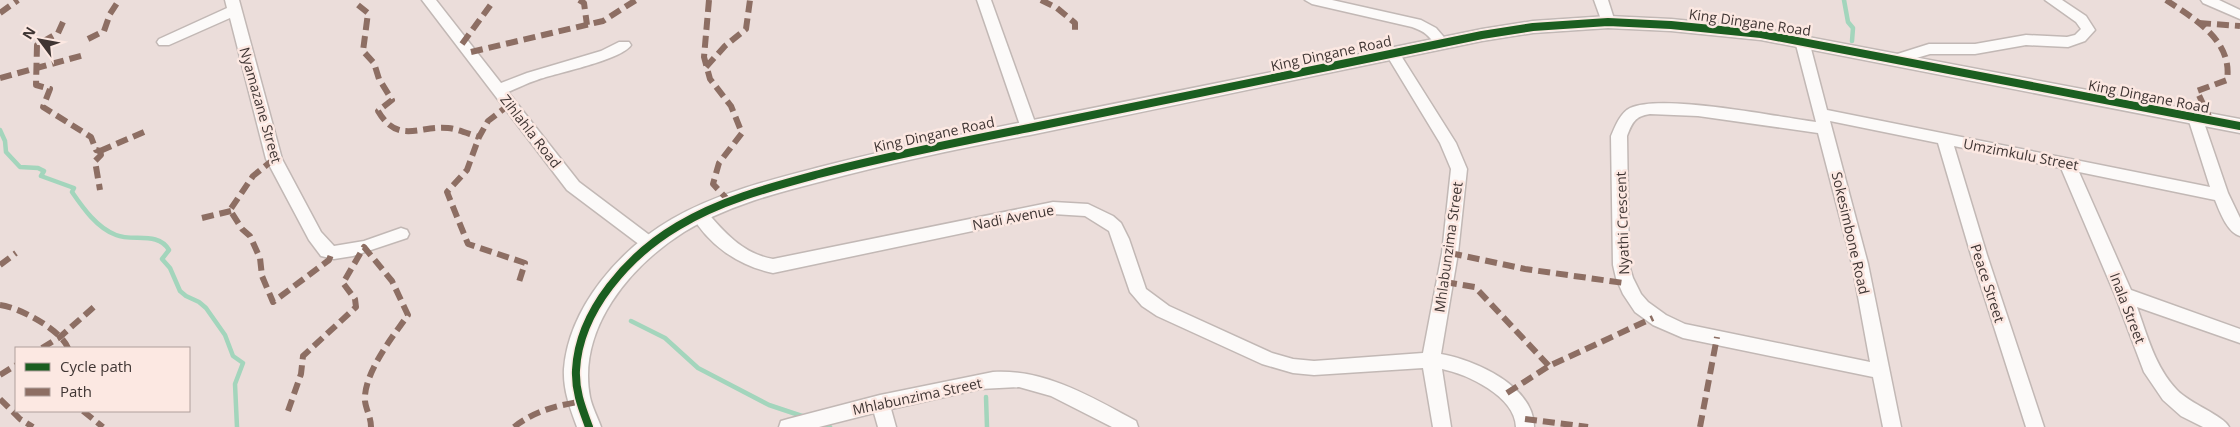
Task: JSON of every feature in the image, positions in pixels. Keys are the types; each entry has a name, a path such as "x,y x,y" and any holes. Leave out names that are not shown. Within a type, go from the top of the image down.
{"street":[{"name":"Zihlahla Road","path":"429,0 573,186 650,244"},
{"path":"984,0 1029,128"},
{"path":"1312,0 1416,24 1431,31 1442,43"},
{"path":"1601,0 1608,22"},
{"path":"1896,59 1929,49 1975,49 2026,40 2068,42 2075,41 2086,34 2088,30 2081,19 2052,0"},
{"path":"2208,0 2240,15"},
{"path":"164,42 234,5"},
{"name":"Nyamazane Street","path":"234,5 274,159 315,236 327,250 332,252 364,247 401,234"},
{"name":"King Dingane Road","path":"590,427 578,402 575,375 580,344 592,317 607,291 624,268 650,244 699,214 747,196 868,161 1442,43 1533,27 1608,22 1710,28 1802,41 2240,126"},
{"name":"Sokesimbone Road","path":"1802,41 1860,264 1892,427"},
{"path":"499,90 532,76 606,54 624,46"},
{"name":"Mhlabunzima Street","path":"1393,54 1448,143 1459,169 1450,252 1431,360 1442,427"},
{"name":"Nyathi Crescent","path":"1824,121 1672,108 1646,108 1635,112 1628,118 1619,136 1621,265 1624,283 1642,308 1653,318 1683,331 1880,371"},
{"path":"2196,118 2221,194 2229,213 2240,230"},
{"name":"Umzimkulu Street","path":"1824,121 1944,138 2221,194"},
{"name":"Peace Street","path":"1944,138 1979,255 2036,427"},
{"name":"Inala Street","path":"2067,163 2124,295 2150,367 2170,395 2188,410 2220,427"},
{"name":"Nadi Avenue","path":"699,214 713,232 730,248 758,264 773,266 1054,208 1088,210 1097,213 1115,227 1139,292 1163,311 1268,358 1293,366 1314,368 1431,360 1447,362 1477,372 1493,381 1518,406 1525,419 1525,427"},
{"path":"2124,295 2240,336"},
{"name":"Mhlabunzima Street","path":"788,427 880,403 971,383 1000,379 1031,382 1058,392 1129,427"},
{"path":"880,403 887,427"}],"waterway":[{"path":"1844,0 1848,22 1853,28 1852,41"},
{"path":"0,130 5,141 6,152 20,167 38,168 44,171 41,176 74,188 72,192 91,217 103,228 123,237 152,239 164,244 169,250 162,259 170,268 180,291 206,308 225,335 233,356 243,363 235,384 237,427"},
{"path":"631,321 665,338 698,368 769,405 805,417"},
{"path":"986,397 987,427"},
{"path":"822,423 830,427"}],"marked path":[{"path":"0,13 18,0"},
{"path":"88,39 104,31 110,14 119,0"},
{"path":"462,44 492,3 492,0"},
{"path":"579,0 584,3 587,25"},
{"path":"471,52 603,21 636,0"},
{"path":"709,0 704,57 710,79 731,106 742,133 719,163 713,184 729,201"},
{"path":"706,67 725,46 746,29 750,0"},
{"path":"1041,0 1057,8 1075,23 1075,32"},
{"path":"2166,0 2210,33 2226,55 2229,67 2227,80 2197,91 2211,121"},
{"path":"358,5 368,13 363,51 374,63 379,79 392,100 378,111 385,123 410,133 448,128 479,137"},
{"path":"63,22 58,33 37,45 36,85 50,89 43,107 91,137 96,150 100,151"},
{"path":"2199,23 2240,26"},
{"path":"0,78 84,55"},
{"path":"510,104 488,121 479,137 467,170 447,192 468,244 525,263 519,282"},
{"path":"100,151 144,132"},
{"path":"100,151 101,155 95,161 100,190"},
{"path":"274,159 253,176 230,210 242,229 250,236 260,258 262,276 273,302 329,260 332,252"},
{"path":"202,218 231,211"},
{"path":"288,411 301,374 303,356 356,307 355,299 343,283 364,247 392,281 408,315 380,356 368,381 365,401 371,427"},
{"path":"0,265 16,253"},
{"path":"1450,253 1525,269 1624,283"},
{"path":"1445,282 1475,287 1549,366"},
{"path":"0,305 13,308 41,323 62,338 68,347"},
{"path":"44,347 60,337 96,305"},
{"path":"1507,393 1549,366 1653,318"},
{"path":"1700,427 1717,337"},
{"path":"0,375 15,366"},
{"path":"0,399 20,419 33,427"},
{"path":"514,427 521,421 544,410 578,402"},
{"path":"84,412 103,427"},
{"path":"1525,419 1588,427"}],"cycle path":[{"path":"589,427 578,399 576,370 582,341 593,313 610,286 630,263 653,242 693,217 744,196 893,156 1482,35 1533,27 1608,22 1671,25 1761,34 2240,126"}]}
